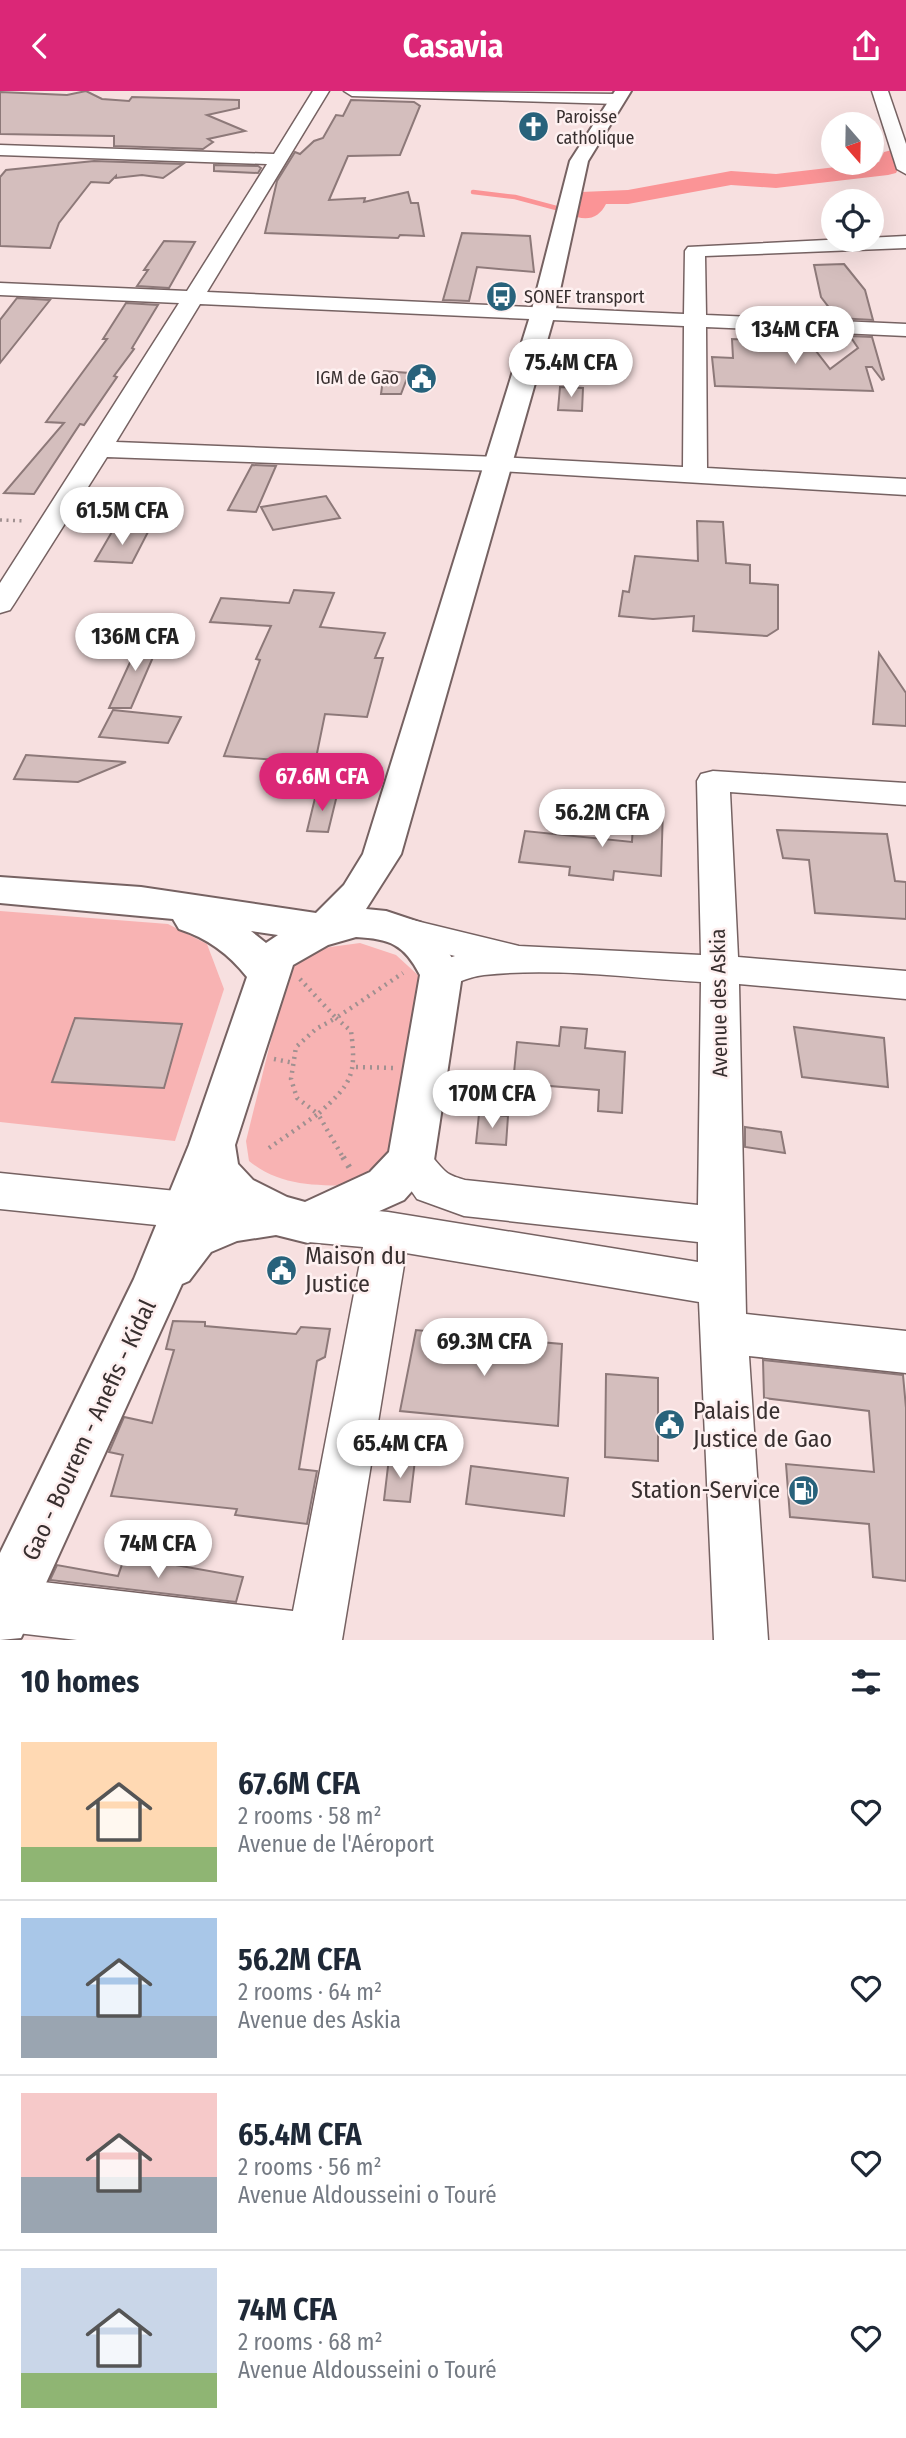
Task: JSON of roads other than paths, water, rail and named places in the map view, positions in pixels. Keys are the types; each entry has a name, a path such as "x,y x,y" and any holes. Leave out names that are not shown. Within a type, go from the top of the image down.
{"main road":[{"path":"325,928 358,894 382,854 543,313 579,161 620,95"},
{"path":"158,1281 194,1237 272,1220 387,1186 411,1160 415,951 392,912 384,888 382,854"},
{"path":"0,890 141,901 325,928"},
{"path":"141,901 208,924 245,946 284,977"},
{"path":"158,1281 212,1145 284,977 275,957 296,941 325,928 356,923 383,924 415,951"},
{"path":"212,1145 216,1171 236,1194 272,1220"},
{"name":"Gao - Bourem - Anefis - Kidal","path":"2,1609 158,1281"}],"street":[{"path":"0,604 54,523 97,449 321,91"},
{"path":"352,91 620,95"},
{"path":"880,91 906,167"},
{"path":"0,150 279,159"},
{"path":"695,476 695,251 906,242"},
{"path":"0,289 906,330"},
{"path":"97,449 498,464 906,487"},
{"name":"Avenue des Askia","path":"741,1640 722,1309 720,968 713,781 906,794"},
{"path":"415,951 478,962 523,959"},
{"path":"415,951 720,968 906,985"},
{"path":"411,1160 432,1186 464,1198 720,1225"},
{"path":"0,1191 388,1231 906,1352"},
{"path":"315,1640 388,1231"},
{"path":"2,1609 304,1640"}],"waterway":[{"path":"586,212 594,205 590,197 628,197 731,178 776,181 888,168 892,157"},
{"path":"473,192 515,197 560,209"}],"place":[{"name":"Paroisse catholique","path":"533,127"},
{"name":"SONEF transport","path":"501,297"},
{"name":"IGM de Gao","path":"422,378"},
{"name":"Maison du Justice","path":"282,1270"},
{"name":"Palais de Justice de Gao","path":"670,1425"},
{"name":"Station-Service","path":"803,1490"}]}
